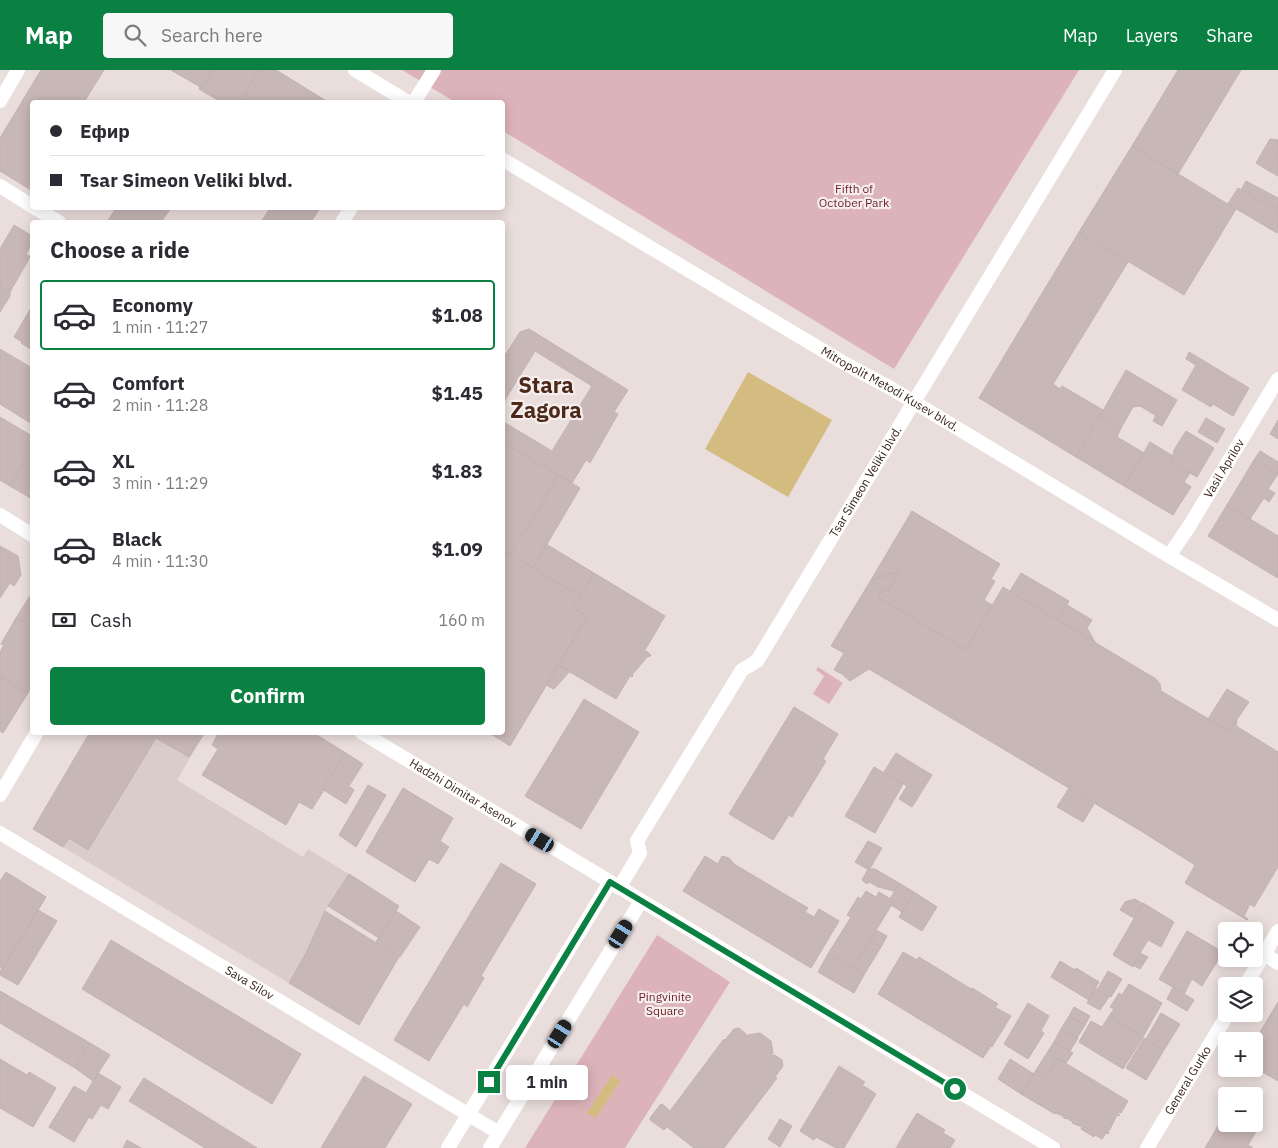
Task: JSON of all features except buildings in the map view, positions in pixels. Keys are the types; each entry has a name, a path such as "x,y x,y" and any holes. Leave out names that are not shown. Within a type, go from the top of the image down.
{"street":[{"path":"0,101 18,70"},
{"path":"355,70 405,100"},
{"path":"415,100 434,70"},
{"name":"Tsar Simeon Veliki blvd.","path":"448,1148 615,885 640,853 637,841 742,670 757,661 1115,70"},
{"name":"Mitropolit Metodi Kusev blvd.","path":"505,161 1278,620"},
{"path":"0,186 30,205"},
{"path":"39,210 56,220"},
{"name":"Vasil Aprilov","path":"1169,556 1190,525 1278,380"},
{"path":"0,516 30,534"},
{"path":"0,795 36,735"},
{"name":"Hadzhi Dimitar Asenov","path":"366,735 1053,1148"},
{"name":"Sava Silov","path":"0,833 499,1133"},
{"path":"490,1148 642,901"},
{"path":"1250,977 1278,931"},
{"path":"1264,954 1278,962"},
{"name":"General Gurko","path":"1147,1148 1223,1022"}],"shaded area":[{"path":"748,372 832,420 788,497 705,449"},
{"path":"89,735 203,735 177,780 303,857 308,849 349,874 328,906 307,951 289,983 33,829"},
{"path":"612,1075 620,1081 596,1118 587,1113"}],"green space":[{"name":"Fifth of October Park","path":"402,70 1079,70 894,369 505,132 505,100 452,100"},
{"path":"818,667 843,683 829,704 813,694 824,676 816,670"},
{"name":"Pingvinite Square","path":"657,935 730,982 625,1148 525,1148"}],"district":[{"name":"Stara Zagora","path":"546,398"}],"route":[{"path":"489,1082 610,882 955,1089"}]}
